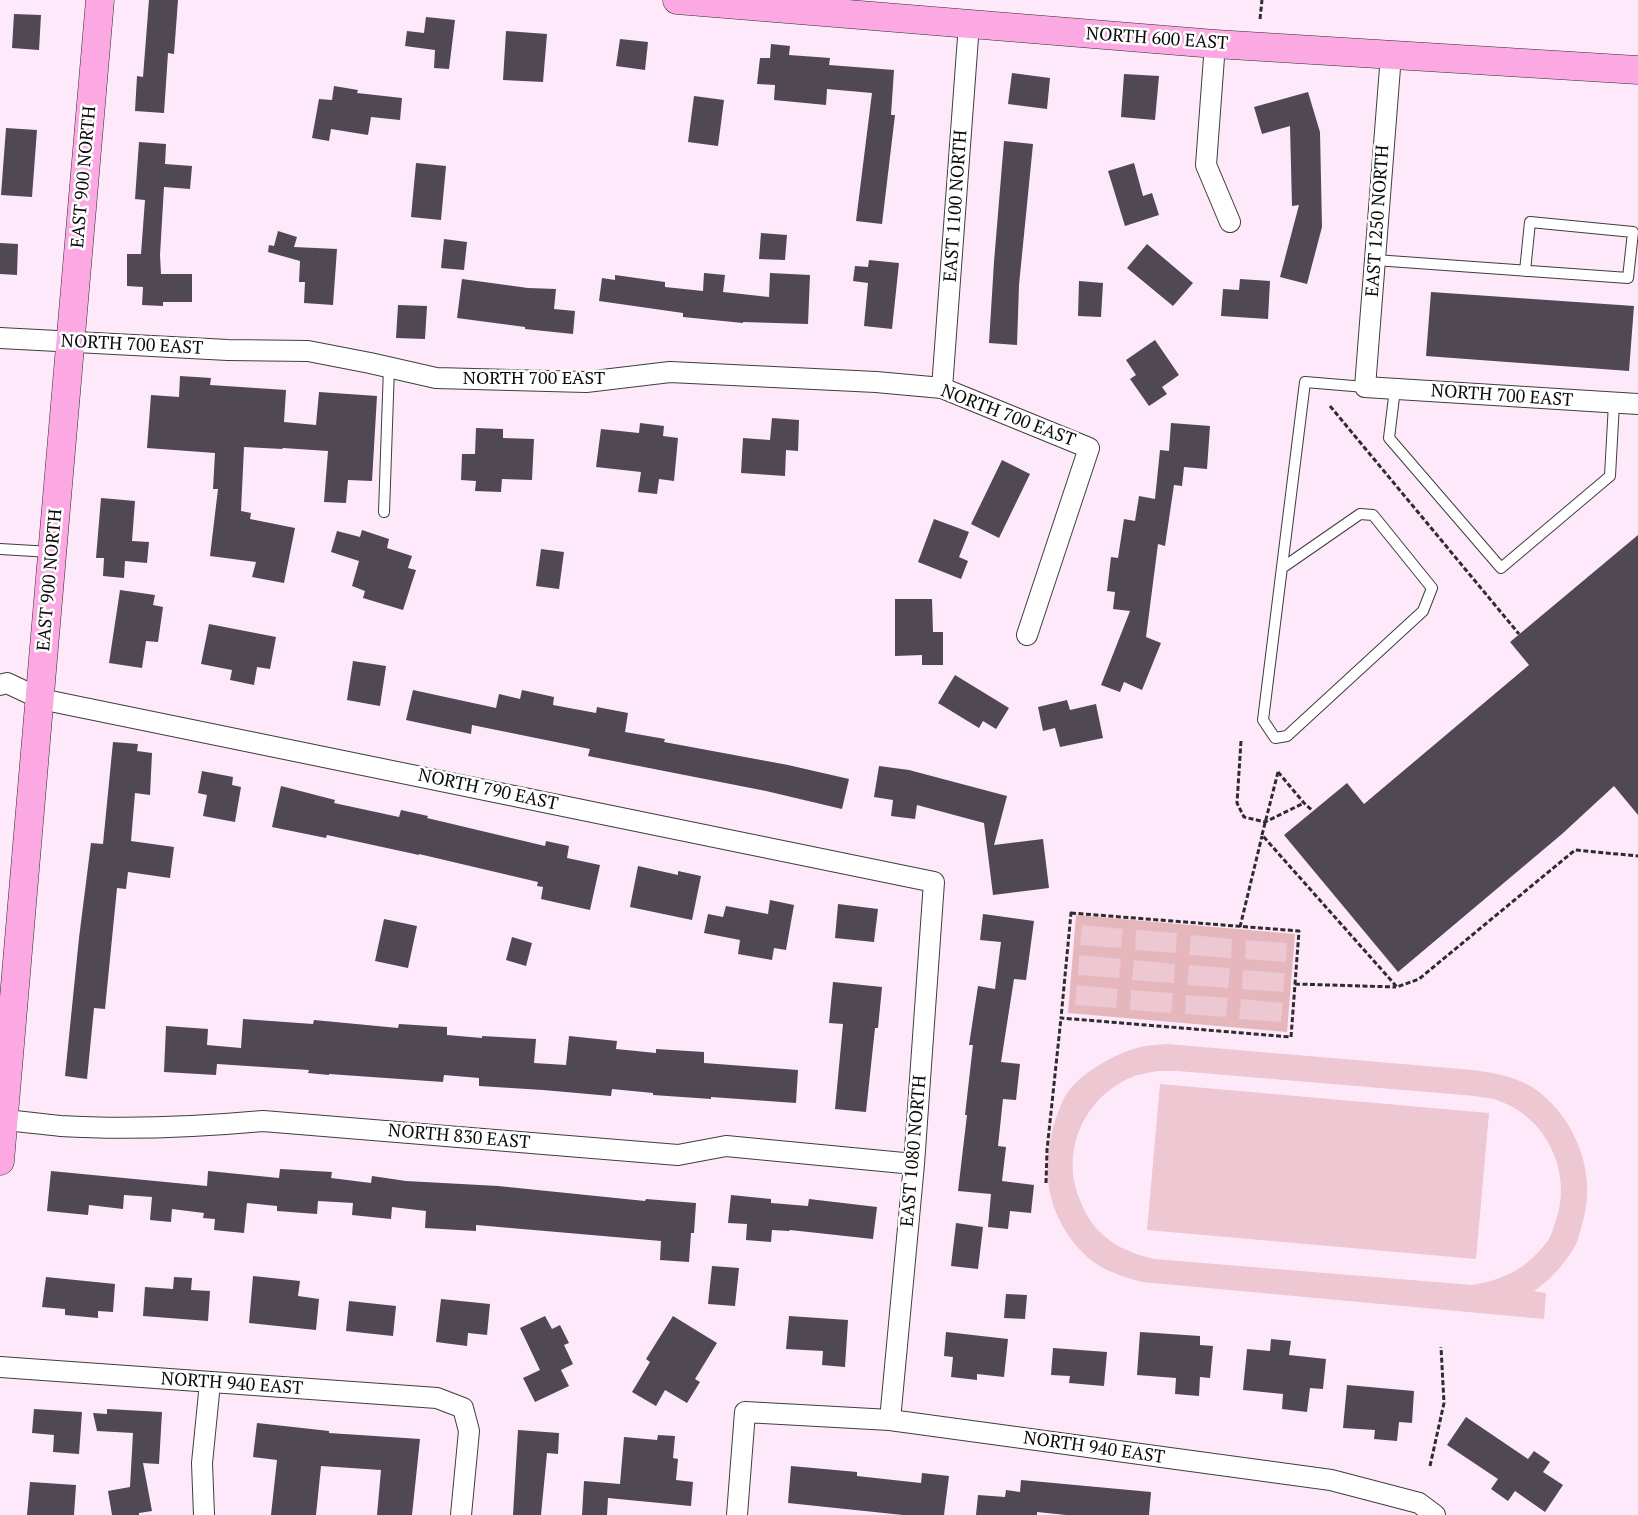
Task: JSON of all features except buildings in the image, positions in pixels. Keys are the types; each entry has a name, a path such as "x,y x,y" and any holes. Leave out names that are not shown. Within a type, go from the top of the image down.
{"street":[{"name":"EAST 900 NORTH","path":"0,1161 2,1120 41,699 69,341 100,0"},
{"name":"NORTH 600 EAST","path":"677,0 890,9 970,24 1215,44 1638,70"},
{"name":"EAST 1100 NORTH","path":"942,388 970,24"},
{"path":"1215,44 1206,165 1230,222"},
{"name":"EAST 1250 NORTH","path":"1365,387 1391,55"},
{"name":"NORTH 700 EAST","path":"0,338 228,350 308,351 436,378 586,382 670,372 876,382 942,388 1089,448 1028,635"},
{"name":"NORTH 700 EAST","path":"1365,387 1638,404"},
{"name":"NORTH 790 EAST","path":"0,685 7,682 41,699 934,882"},
{"name":"EAST 1080 NORTH","path":"890,1420 914,1164 934,882"},
{"name":"NORTH 830 EAST","path":"2,1120 61,1126 122,1128 198,1127 263,1121 678,1155 726,1146 914,1164"},
{"name":"NORTH 940 EAST","path":"0,1367 437,1398 463,1408 469,1431 461,1515"},
{"path":"204,1515 202,1463 210,1383"},
{"name":"NORTH 940 EAST","path":"737,1515 745,1412 890,1420 1331,1480 1419,1503 1435,1515"}],"lane":[{"path":"1375,260 1525,271 1628,278 1633,232 1530,222 1525,271"},
{"path":"384,512 389,367"},
{"path":"1282,568 1360,514 1374,515 1432,588 1424,611 1287,736 1275,738 1263,720 1305,382 1365,387"},
{"path":"1395,389 1389,438 1501,568 1610,476 1614,403"},
{"path":"0,549 53,552"}],"path":[{"path":"1260,19 1262,0"},
{"path":"1330,406 1519,634"},
{"path":"1241,741 1237,803 1244,817 1266,822 1304,803"},
{"path":"1240,927 1278,772 1313,811"},
{"path":"1262,835 1397,987"},
{"path":"1295,984 1397,987 1419,979 1575,850 1638,856"},
{"path":"1046,1183 1046,1150 1071,913 1299,931 1291,1036 1061,1018"},
{"path":"1430,1466 1444,1403 1441,1348"}],"shaded area":[{"path":"1076,915 1295,934 1287,1032 1068,1013"},
{"path":"1082,925 1123,929 1121,948 1080,945"},
{"path":"1136,930 1177,933 1176,953 1135,950"},
{"path":"1191,935 1232,939 1231,958 1189,955"},
{"path":"1246,940 1287,943 1286,962 1245,959"},
{"path":"1079,955 1121,959 1119,978 1078,975"},
{"path":"1134,960 1175,964 1174,983 1132,980"},
{"path":"1189,965 1230,968 1228,988 1187,985"},
{"path":"1243,970 1285,973 1283,992 1242,989"},
{"path":"1077,985 1118,989 1116,1008 1075,1005"},
{"path":"1131,990 1173,993 1171,1013 1130,1010"},
{"path":"1186,995 1228,998 1226,1017 1185,1014"},
{"path":"1241,999 1283,1003 1281,1022 1239,1019"},
{"path":"1167,1044 1473,1070 1515,1079 1538,1091 1552,1104 1574,1135 1586,1172 1587,1190 1586,1209 1575,1246 1557,1271 1534,1291 1546,1293 1544,1319 1142,1282 1102,1267 1088,1258 1070,1238 1061,1224 1050,1193 1048,1160 1050,1142 1061,1104 1074,1085 1100,1064 1143,1046","holes":["1157,1071 1178,1071 1475,1096 1502,1102 1519,1111 1533,1123 1545,1137 1554,1153 1561,1189 1559,1208 1551,1235 1530,1260 1513,1272 1494,1280 1472,1285 1154,1259 1127,1250 1102,1234 1085,1212 1080,1200 1074,1182 1073,1163 1080,1128 1100,1098 1115,1086 1141,1074"]},
{"path":"1160,1084 1489,1113 1476,1259 1147,1230"}]}
